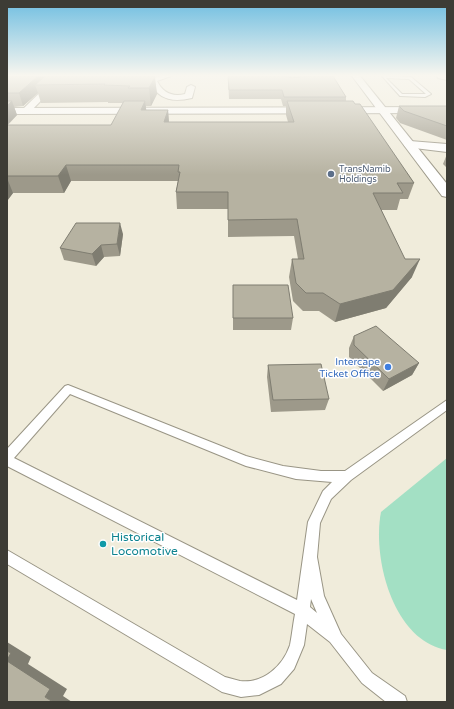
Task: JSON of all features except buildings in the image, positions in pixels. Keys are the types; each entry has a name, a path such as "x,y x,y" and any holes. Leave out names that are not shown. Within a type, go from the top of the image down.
{"main road":[{"path":"7,111 447,110"},
{"path":"382,111 447,193"},
{"path":"410,145 447,148"}],"lane":[{"path":"347,476 308,476 274,470 246,461 68,389 7,458 302,610 336,639 367,678 399,702"},
{"path":"7,557 222,684 241,689 259,687 276,679 289,664 297,645 314,522 327,495 347,476 447,404"},
{"path":"310,557 317,597 336,639"}],"green space":[{"path":"447,458 447,650 428,643 413,631 400,615 390,595 384,574 380,552 379,531 381,512"}],"place":[{"name":"TransNamib Holdings","path":"331,174"},
{"name":"Intercape Ticket Office","path":"388,367"},
{"name":"Historical Locomotive","path":"103,544"}]}
